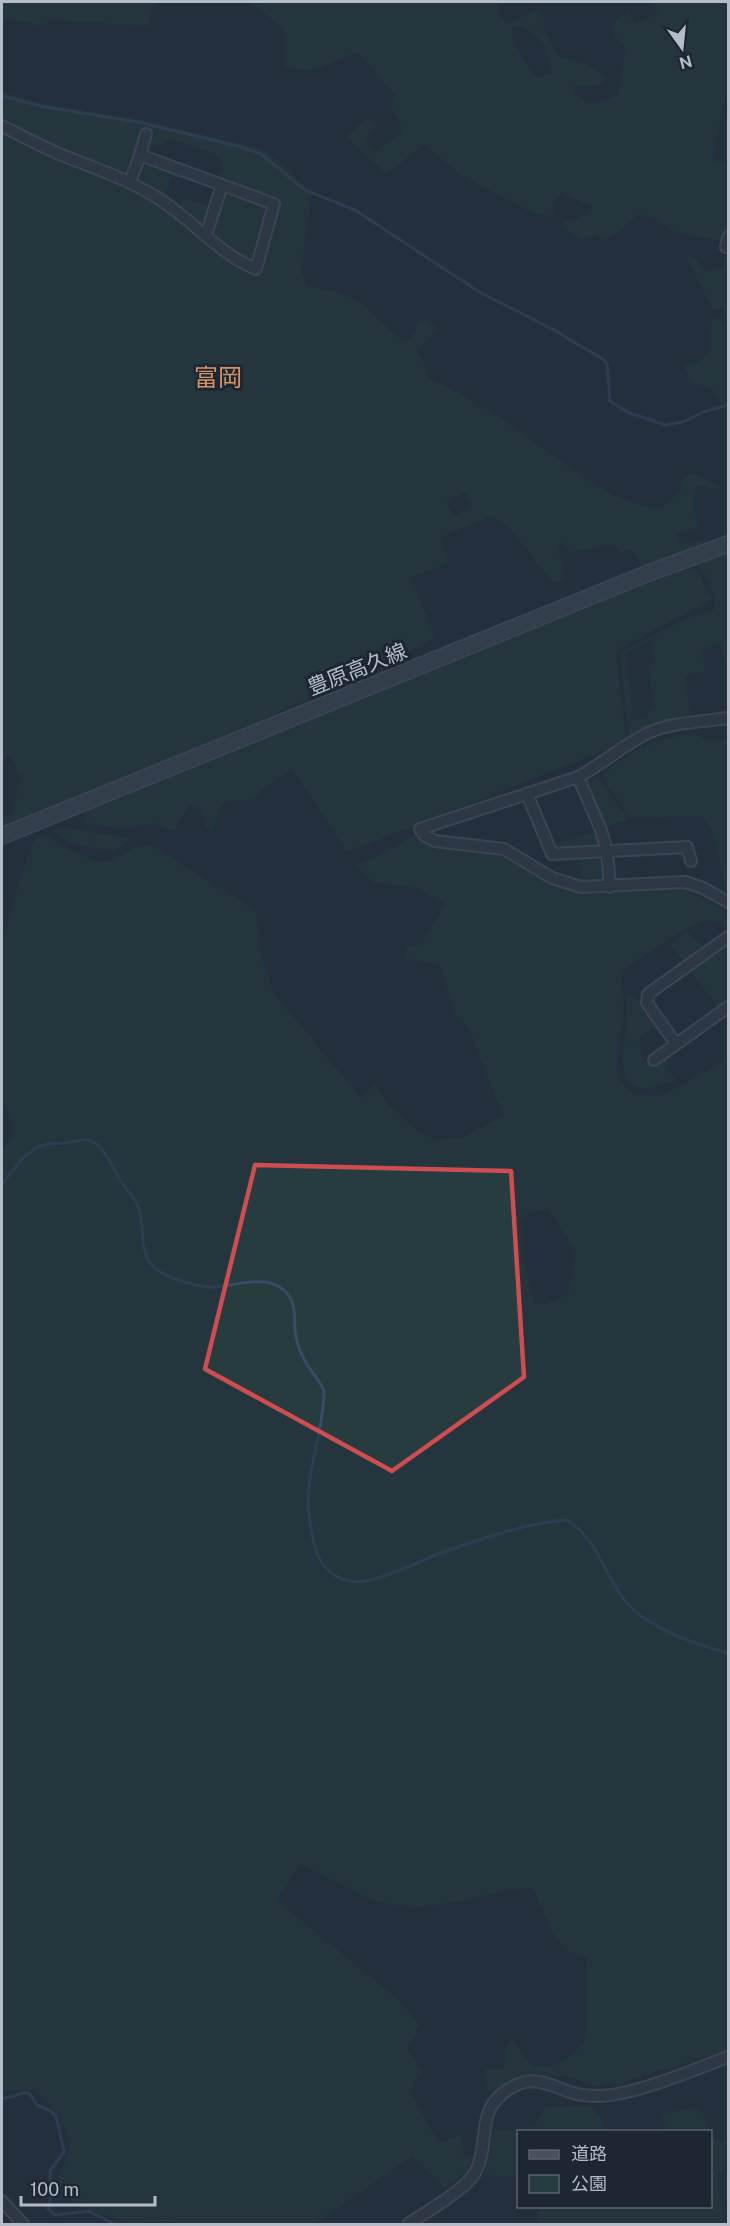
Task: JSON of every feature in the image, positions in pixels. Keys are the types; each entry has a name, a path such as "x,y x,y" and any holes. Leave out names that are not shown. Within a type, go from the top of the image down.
{"main road":[{"name":"豊原高久線","path":"2,836 628,581 729,544"}],"street":[{"path":"2,126 47,149 130,182 157,197 231,256 256,269 274,204 140,155"},
{"path":"130,182 146,134"},
{"path":"206,235 222,184"},
{"path":"729,718 669,725 636,740 600,766 578,777 420,829 425,836 435,841 504,849 561,881 581,887 685,882 703,888 729,902"},
{"path":"578,777 601,830 607,851 610,887"},
{"path":"527,794 552,854 687,847 690,861"},
{"path":"676,1044 647,1003 648,994 729,937"},
{"path":"654,1060 729,1007"},
{"path":"408,2224 463,2186 476,2172 480,2162 487,2114 495,2101 509,2090 527,2082 538,2081 578,2095 605,2096 662,2081 729,2057"},
{"path":"2,2201 23,2224"}],"highlighted area":[{"path":"255,1165 511,1171 524,1377 392,1471 205,1369"}],"green space":[{"path":"2,2 161,2 152,6 149,26 50,20 41,26 2,17"},
{"path":"249,2 501,2 498,4 498,15 505,24 538,10 545,18 542,24 557,55 593,67 603,75 606,81 600,85 574,87 574,93 579,98 595,103 618,95 627,51 615,37 613,24 628,12 635,23 658,13 653,2 728,2 728,95 725,95 713,160 728,164 728,226 723,242 672,231 659,220 638,214 618,233 601,241 597,234 582,239 562,228 561,223 568,219 577,220 593,207 560,193 553,203 553,213 550,216 534,214 463,176 424,145 386,174 346,137 368,117 377,129 365,139 375,151 402,132 392,106 396,95 357,52 314,70 284,68 284,28","holes":["520,26 527,29 542,45 549,58 552,73 537,78 519,53 511,32 513,27"]},
{"path":"2,92 38,103 136,119 261,149 289,169 311,195 301,272 307,286 334,291 357,300 405,343 415,333 418,320 428,322 440,330 417,350 426,368 428,379 473,401 598,486 627,500 660,509 681,491 682,477 694,473 722,487 695,487 693,508 698,521 696,528 677,533 680,545 700,541 728,551 728,666 720,644 701,649 705,663 704,672 685,675 690,718 651,727 630,740 620,653 685,619 714,610 716,599 703,571 693,565 654,573 642,567 632,550 620,552 616,546 608,545 571,553 564,543 557,546 567,579 554,584 509,528 491,516 440,538 449,563 411,577 434,634 431,640 165,764 2,830 2,819 13,814 20,777 12,758 2,757","holes":["170,139 218,155 222,164 210,207 184,198 181,204 164,197 171,177 179,178 180,172 145,155 148,147 161,145","465,492 472,507 453,516 446,502","651,640 655,663 649,666 654,708 648,710 648,718 633,720 626,654"]},
{"path":"728,251 728,315 726,315 723,308 713,310 686,256 696,258 703,272 725,266"},
{"path":"717,318 728,328 728,404 723,405 713,390 690,381 684,365 696,363 710,353 712,319"},
{"path":"695,568 712,599 616,651 626,742 347,852 292,769 264,788 255,799 222,802 213,830 206,830 201,809 189,805 174,832 153,823 124,829 86,823 84,813 650,579"},
{"path":"693,734 708,740 728,739 728,895 713,834 703,816 630,818 602,775 644,747 667,739"},
{"path":"598,778 628,820 605,827 584,783"},
{"path":"61,827 127,838 129,841 114,851 89,847 66,840 53,830"},
{"path":"597,831 601,842 596,848 555,849 553,845"},
{"path":"418,834 425,842 447,848 499,855 583,890 625,892 682,887 728,913 728,924 706,920 687,928 620,971 624,1007 617,1058 619,1081 632,1094 659,1096 728,1060 728,2051 622,2082 596,2086 566,2076 539,2076 518,2080 497,2090 488,2091 486,2069 504,2069 506,2044 512,2039 532,2066 551,2067 573,2054 586,2038 587,1958 564,1950 553,1933 533,1888 506,1890 470,1900 414,1908 373,1901 300,1864 277,1901 396,1997 420,2025 407,2048 423,2074 413,2083 412,2095 439,2143 461,2135 463,2156 476,2155 465,2173 445,2188 412,2157 313,2224 178,2224 168,2222 131,2224 79,2206 59,2191 59,2177 69,2150 69,2140 61,2122 35,2091 2,2090 2,1150 13,1138 11,1118 2,1097 2,944 20,878 35,839 49,835 58,845 99,862 112,861 134,847 151,845 256,912 261,956 273,992 361,1098 375,1083 388,1104 416,1129 435,1140 462,1137 503,1116 468,1027 457,1019 440,965 404,958 407,946 421,945 445,904 417,888 373,882 356,865","holes":["548,1209 576,1252 568,1294 546,1304 534,1303 523,1258 525,1233 521,1221 529,1213"]},
{"path":"599,857 603,860 605,875 601,882 582,883 580,859"},
{"path":"687,932 705,947 685,962 670,944"},
{"path":"715,952 728,952 728,1002 719,1009 690,969"},
{"path":"626,994 643,1005 663,1033 651,1028 639,1039 641,1053 646,1061 664,1056 669,1062 668,1069 675,1080 647,1088 634,1086 628,1081 623,1066 627,1017"},
{"path":"590,2106 601,2117 605,2130 517,2130 517,2177 485,2175 491,2130 534,2126 545,2107"},
{"path":"697,2107 704,2115 709,2130 667,2130 661,2114"},
{"path":"712,2138 727,2143 728,2167 718,2173 726,2224 537,2224 539,2208 712,2208"}],"waterway":[{"path":"2,96 45,107 138,122 238,146 261,154 305,190 355,210 481,293 554,330 604,360 607,364 610,401 627,412 665,425 683,422 703,412 728,405"},
{"path":"2,1184 14,1168 40,1146 81,1140 94,1142 103,1151 136,1202 141,1217 144,1249 150,1263 156,1269 174,1278 205,1287 254,1282 274,1284 291,1299 295,1333 300,1351 324,1391 308,1497 312,1534 314,1545 323,1564 338,1577 358,1582 370,1580 489,1537 536,1524 567,1520 586,1537 618,1592 636,1612 673,1634 728,1653"},
{"path":"2,2099 29,2093 37,2105 56,2116 64,2152 50,2171 51,2197 48,2209 55,2215 89,2211 114,2224"}],"district":[{"name":"富岡","path":"218,377"}]}
